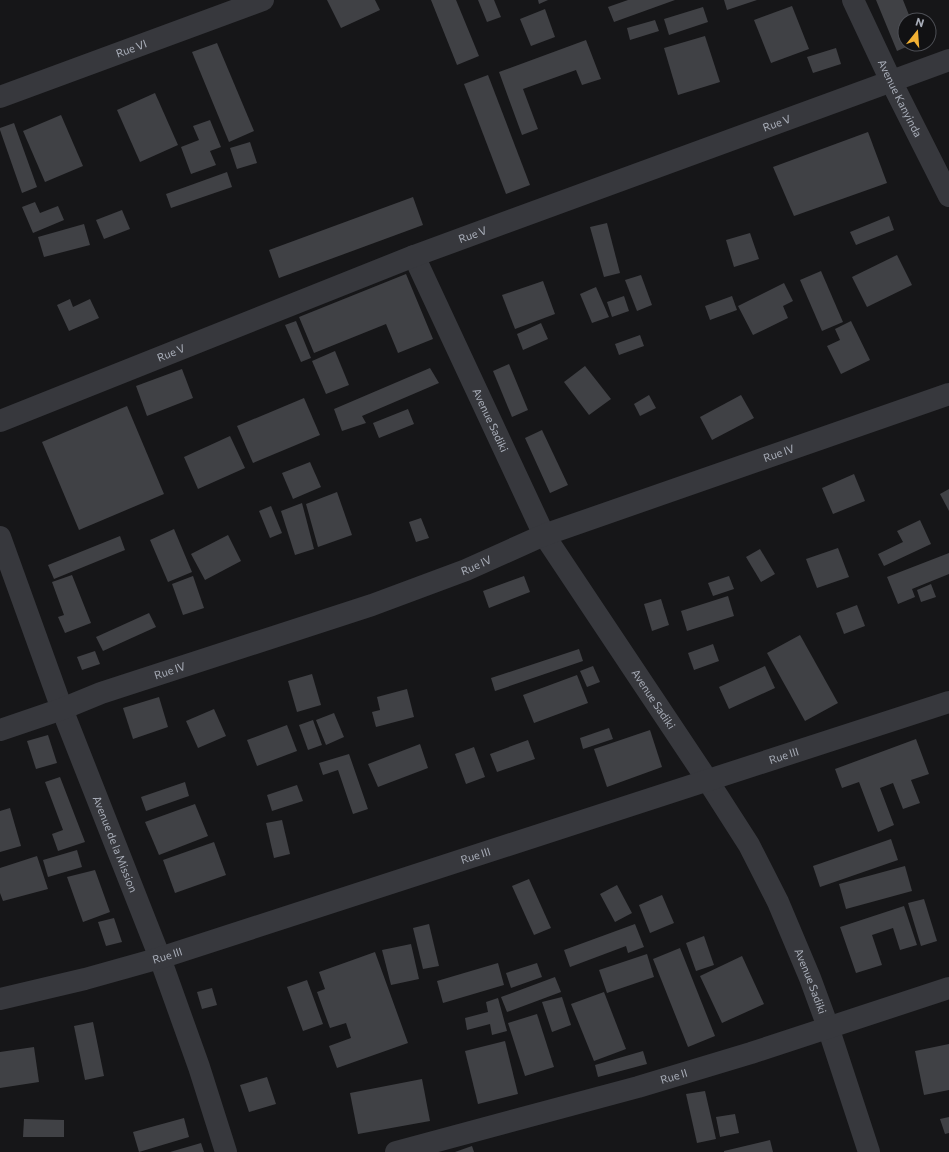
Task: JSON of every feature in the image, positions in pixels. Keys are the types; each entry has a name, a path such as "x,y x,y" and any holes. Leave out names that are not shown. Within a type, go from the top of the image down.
{"street":[{"name":"Rue VI","path":"0,97 263,0"},
{"name":"Avenue Kanyinda","path":"853,0 891,81 949,196"},
{"name":"Rue V","path":"0,421 414,256 949,60"},
{"name":"Avenue Sadiki","path":"414,256 544,535 749,845 778,902 810,978 828,1027 869,1152"},
{"name":"Rue IV","path":"0,730 62,709 101,693 379,602 466,570 544,535 949,394"},
{"name":"Avenue de la Mission","path":"0,537 62,709 160,958 199,1068 226,1152"},
{"name":"Rue III","path":"0,999 85,979 160,958 949,702"},
{"name":"Rue II","path":"396,1152 638,1087 949,988"}],"building":[{"path":"327,0 375,0 380,10 341,28"},
{"path":"431,0 456,0 479,56 457,65"},
{"path":"478,0 494,0 501,17 487,22"},
{"path":"538,0 548,0 539,4"},
{"path":"628,0 675,0 614,22 608,7"},
{"path":"724,0 757,0 727,10"},
{"path":"876,0 903,0 908,12 897,12 897,51"},
{"path":"792,6 809,49 771,63 754,20"},
{"path":"703,7 708,22 669,35 664,19"},
{"path":"545,9 555,37 531,46 520,19"},
{"path":"655,20 659,31 630,40 627,28"},
{"path":"705,36 720,82 678,95 664,48"},
{"path":"586,40 601,79 582,85 576,70 523,89 538,129 522,135 499,72"},
{"path":"217,43 254,131 229,142 192,52"},
{"path":"836,48 841,64 813,73 807,57"},
{"path":"488,75 530,185 506,194 464,84"},
{"path":"155,93 178,145 140,162 117,110"},
{"path":"61,115 83,166 45,182 23,131"},
{"path":"210,120 221,147 210,151 216,165 191,174 181,147 199,140 193,126"},
{"path":"14,123 37,187 22,193 0,130 0,128"},
{"path":"868,132 887,183 794,216 773,167"},
{"path":"250,142 257,163 237,169 230,148"},
{"path":"227,172 232,187 171,208 166,194"},
{"path":"413,197 423,225 279,278 269,250"},
{"path":"35,202 40,213 58,206 64,220 33,233 22,207"},
{"path":"122,210 130,229 104,239 96,220"},
{"path":"889,216 894,230 856,245 850,232"},
{"path":"607,223 620,273 604,277 590,227"},
{"path":"84,224 90,245 44,257 38,237"},
{"path":"750,233 759,259 734,267 726,240"},
{"path":"897,255 912,285 867,307 852,277"},
{"path":"821,271 843,322 822,331 800,280"},
{"path":"406,274 433,339 398,353 386,324 314,353 299,317"},
{"path":"641,275 652,305 637,311 625,280"},
{"path":"543,281 555,314 515,329 502,295"},
{"path":"784,283 793,301 783,306 788,318 753,335 738,306"},
{"path":"596,287 609,317 592,323 580,294"},
{"path":"624,296 629,311 612,317 607,302"},
{"path":"732,296 737,310 710,320 705,306"},
{"path":"70,299 73,307 90,299 99,318 69,331 57,305"},
{"path":"296,321 311,358 301,362 285,325"},
{"path":"851,321 870,360 841,374 827,346 840,340 835,329"},
{"path":"541,323 548,339 523,350 517,334"},
{"path":"640,335 644,346 619,355 615,344"},
{"path":"335,351 349,385 326,394 312,361"},
{"path":"509,364 528,410 512,417 493,371"},
{"path":"585,366 611,399 589,415 564,382"},
{"path":"430,368 439,383 362,416 366,423 342,431 334,409"},
{"path":"182,369 193,398 147,416 136,386"},
{"path":"649,395 656,408 640,416 634,404"},
{"path":"741,395 754,418 712,440 700,417"},
{"path":"304,398 320,435 253,463 237,426"},
{"path":"127,406 164,494 79,530 42,442"},
{"path":"408,409 414,424 379,438 373,423"},
{"path":"542,430 568,485 550,493 525,438"},
{"path":"230,436 245,468 198,489 184,457"},
{"path":"310,462 321,487 293,499 282,473"},
{"path":"854,474 865,501 833,514 822,488"},
{"path":"949,489 949,511 940,494"},
{"path":"337,492 352,535 318,547 306,504"},
{"path":"302,503 314,549 295,555 281,511"},
{"path":"271,506 282,533 270,538 259,511"},
{"path":"421,518 429,538 416,542 409,522"},
{"path":"920,520 931,544 884,566 878,554 903,542 897,531"},
{"path":"174,529 192,572 168,582 150,540"},
{"path":"228,535 241,561 205,580 191,554"},
{"path":"120,536 125,550 54,579 48,565"},
{"path":"838,548 849,577 817,588 806,559"},
{"path":"760,549 775,574 761,582 746,557"},
{"path":"949,553 949,574 912,589 915,597 898,604 887,577"},
{"path":"72,575 91,623 65,633 58,617 64,615 52,582"},
{"path":"193,576 204,608 183,615 172,584"},
{"path":"524,576 530,592 489,608 483,591"},
{"path":"729,576 734,589 713,596 708,583"},
{"path":"931,584 936,597 921,602 917,590"},
{"path":"728,596 734,616 687,631 681,611"},
{"path":"661,599 669,625 652,631 644,604"},
{"path":"857,605 865,626 844,634 836,613"},
{"path":"149,613 156,627 103,651 96,637"},
{"path":"800,635 838,703 805,721 767,653"},
{"path":"713,644 719,661 694,670 688,653"},
{"path":"579,649 583,661 495,691 491,678"},
{"path":"95,651 100,664 82,670 77,657"},
{"path":"593,666 600,682 587,687 580,671"},
{"path":"765,666 775,688 729,709 719,687"},
{"path":"312,674 321,705 297,712 288,681"},
{"path":"577,675 588,703 534,723 523,695"},
{"path":"407,689 414,717 376,727 372,712 380,710 377,697"},
{"path":"159,697 168,727 133,739 123,708"},
{"path":"214,709 226,736 198,748 186,721"},
{"path":"334,713 344,737 326,745 316,720"},
{"path":"313,720 322,745 308,750 299,725"},
{"path":"287,725 297,751 257,766 247,740"},
{"path":"609,728 613,739 583,749 580,738"},
{"path":"650,730 662,767 607,787 594,749"},
{"path":"48,735 57,763 36,769 27,741"},
{"path":"916,739 929,774 911,780 920,803 903,809 893,783 880,788 894,825 878,832 859,782 842,788 835,769"},
{"path":"528,740 535,759 497,772 490,754"},
{"path":"420,744 428,768 378,787 368,764"},
{"path":"474,747 485,777 466,784 455,754"},
{"path":"349,754 368,809 353,814 338,770 323,775 319,763"},
{"path":"60,777 85,842 58,851 52,834 63,830 45,782"},
{"path":"185,782 189,796 146,811 141,797"},
{"path":"297,785 303,801 272,811 267,795"},
{"path":"195,804 208,836 159,855 145,822"},
{"path":"10,808 21,846 0,852 0,811"},
{"path":"282,820 290,854 274,858 266,823"},
{"path":"891,839 898,860 820,887 813,866"},
{"path":"214,842 226,875 175,893 163,860"},
{"path":"77,850 82,867 48,877 43,860"},
{"path":"37,856 48,889 3,901 0,893 0,868"},
{"path":"905,866 912,891 846,909 839,884"},
{"path":"95,870 110,912 83,922 67,877"},
{"path":"529,879 551,928 534,935 512,886"},
{"path":"617,885 632,913 615,922 600,894"},
{"path":"662,895 674,923 650,933 639,905"},
{"path":"924,899 937,941 921,946 908,903"},
{"path":"904,906 917,945 900,950 893,928 872,935 882,965 856,973 840,927"},
{"path":"114,918 122,942 106,946 98,922"},
{"path":"429,924 439,966 423,969 413,928"},
{"path":"635,924 644,947 628,953 626,946 570,967 564,950"},
{"path":"704,936 714,965 696,971 686,943"},
{"path":"411,944 419,979 391,985 382,950"},
{"path":"680,948 715,1036 688,1047 653,959"},
{"path":"375,952 408,1043 337,1068 329,1046 351,1038 346,1023 330,1028 317,992 325,989 319,972"},
{"path":"647,954 654,977 607,993 599,970"},
{"path":"742,956 764,1004 722,1023 700,976"},
{"path":"498,963 504,985 443,1003 437,981"},
{"path":"537,963 542,977 511,988 506,973"},
{"path":"555,977 561,992 507,1012 501,997"},
{"path":"307,980 323,1024 303,1031 287,987"},
{"path":"212,988 217,1005 202,1009 197,992"},
{"path":"604,992 626,1049 594,1061 571,1004"},
{"path":"562,997 571,1025 552,1032 542,1002"},
{"path":"498,998 507,1031 492,1035 490,1024 467,1030 465,1018 488,1012 486,1002"},
{"path":"537,1014 554,1067 525,1076 508,1023"},
{"path":"93,1022 104,1076 85,1080 74,1026"},
{"path":"505,1041 518,1094 478,1104 465,1051"},
{"path":"949,1044 949,1090 924,1095 915,1051"},
{"path":"34,1047 39,1082 0,1088 0,1052"},
{"path":"643,1051 647,1064 598,1077 595,1065"},
{"path":"267,1077 276,1104 249,1112 240,1085"},
{"path":"422,1079 430,1121 358,1134 350,1093"},
{"path":"705,1091 716,1139 697,1143 686,1094"},
{"path":"735,1114 739,1133 720,1137 716,1117"},
{"path":"949,1117 949,1133 945,1134 940,1119"},
{"path":"184,1118 189,1137 139,1152 133,1132"},
{"path":"24,1119 64,1120 64,1137 23,1137"},
{"path":"770,1140 773,1152 724,1152 724,1151"},
{"path":"201,1143 204,1152 170,1152"},
{"path":"472,1146 474,1152 455,1152"}]}
